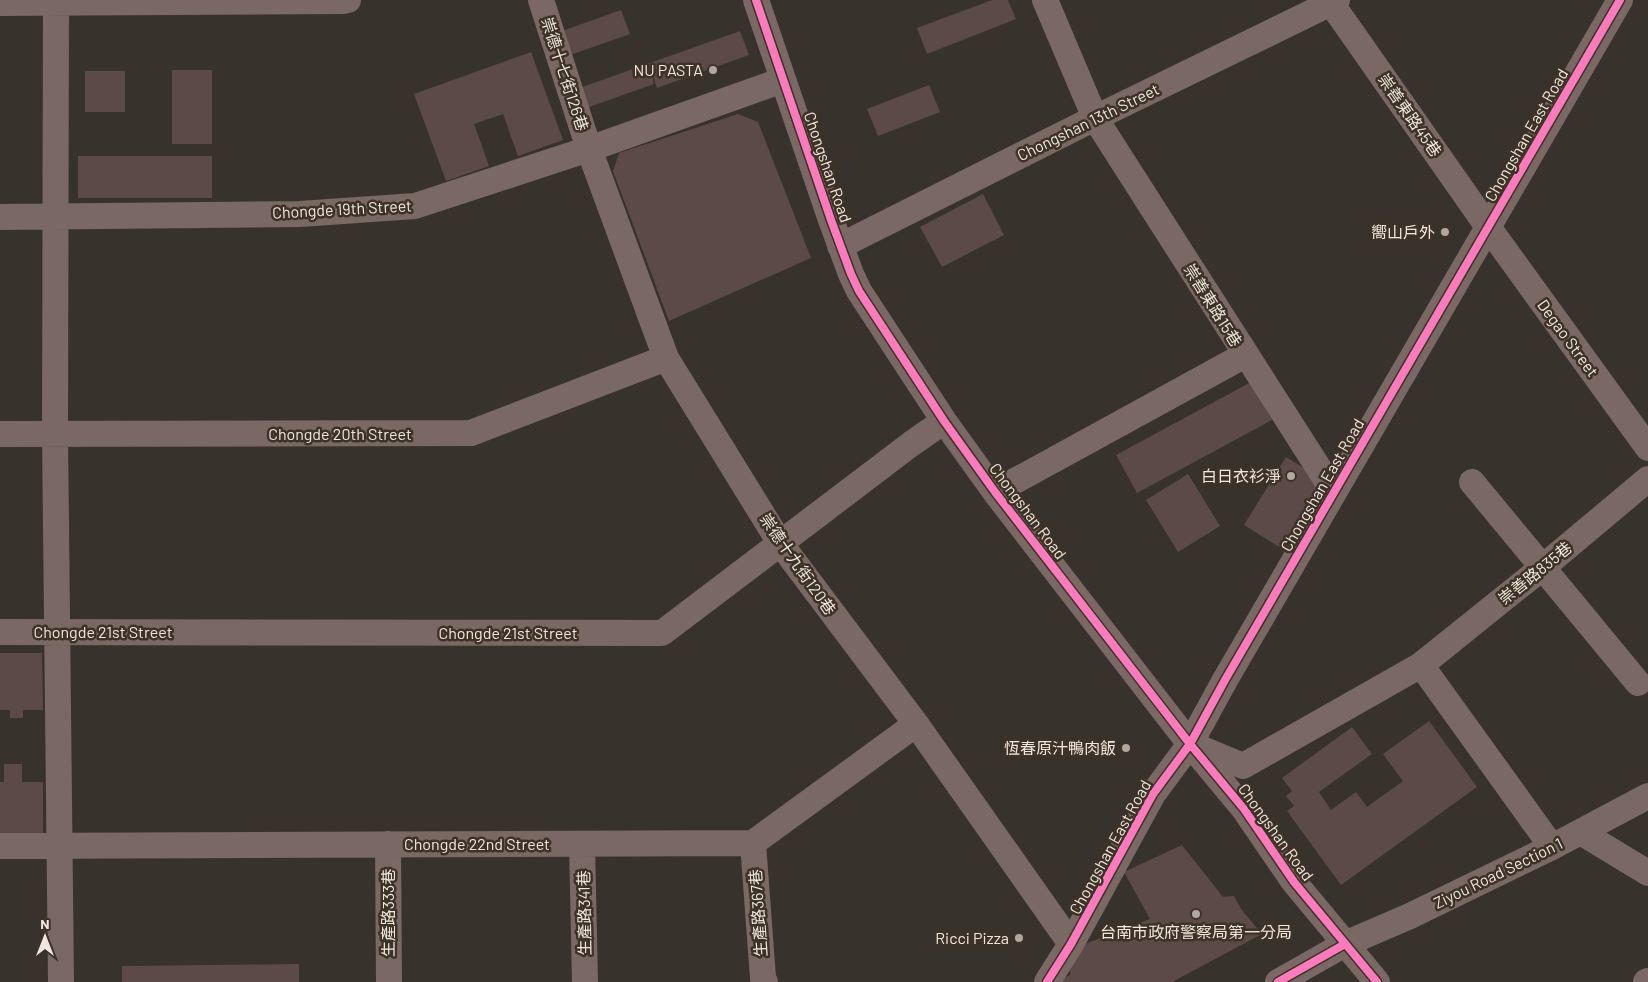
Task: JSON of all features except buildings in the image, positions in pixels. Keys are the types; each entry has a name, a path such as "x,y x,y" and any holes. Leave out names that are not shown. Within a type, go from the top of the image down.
{"street":[{"path":"0,3 344,2 348,0"},
{"name":"崇德十七街126巷","path":"541,0 589,149"},
{"name":"Chongshan Road","path":"756,0 840,246 859,291 944,421 994,492 1190,744 1244,809 1294,882 1377,982"},
{"name":"崇善東路15巷","path":"1045,0 1094,118 1334,492"},
{"name":"Chongshan East Road","path":"1047,982 1071,944 1153,794 1190,744 1230,671 1620,0"},
{"name":"Chongshan 13th Street","path":"840,246 1094,118 1334,1"},
{"name":"崇善東路45巷","path":"1334,1 1488,227"},
{"path":"56,2 57,632 62,982"},
{"name":"Chongde 19th Street","path":"0,217 300,214 415,206 589,149 783,80"},
{"name":"崇德十九街120巷","path":"589,149 666,358 780,544 916,724 1071,944"},
{"name":"Degao Street","path":"1488,227 1648,448"},
{"path":"994,492 1245,355"},
{"name":"Chongde 20th Street","path":"0,434 471,433 666,358"},
{"name":"Chongde 21st Street","path":"0,632 662,633 944,421"},
{"name":"崇善路835巷","path":"1190,744 1243,766 1421,665 1543,567 1648,479"},
{"path":"1472,482 1638,683"},
{"path":"1421,665 1552,847"},
{"path":"753,843 916,724"},
{"name":"Ziyou Road Section 1","path":"1278,982 1346,944 1410,916 1582,833 1648,796"},
{"path":"1582,833 1648,873"},
{"name":"Chongde 22nd Street","path":"0,846 753,843"},
{"name":"生產路367巷","path":"753,843 763,978 765,982"},
{"name":"生產路333巷","path":"388,844 389,982"},
{"name":"生產路341巷","path":"582,844 585,982"}],"cycle path":[{"path":"756,0 831,220 859,291 944,421 995,492 1190,744 1244,809 1294,882 1377,982"},
{"path":"1047,982 1071,944 1153,794 1190,744 1225,680 1620,0"},
{"path":"1278,982 1345,944"}],"place":[{"name":"NU PASTA","path":"713,70"},
{"name":"嚮山戶外","path":"1445,232"},
{"name":"白日衣衫淨","path":"1291,476"},
{"name":"恆春原汁鴨肉飯","path":"1126,748"},
{"name":"台南市政府警察局第一分局","path":"1196,914"},
{"name":"Ricci Pizza","path":"1019,938"}]}
